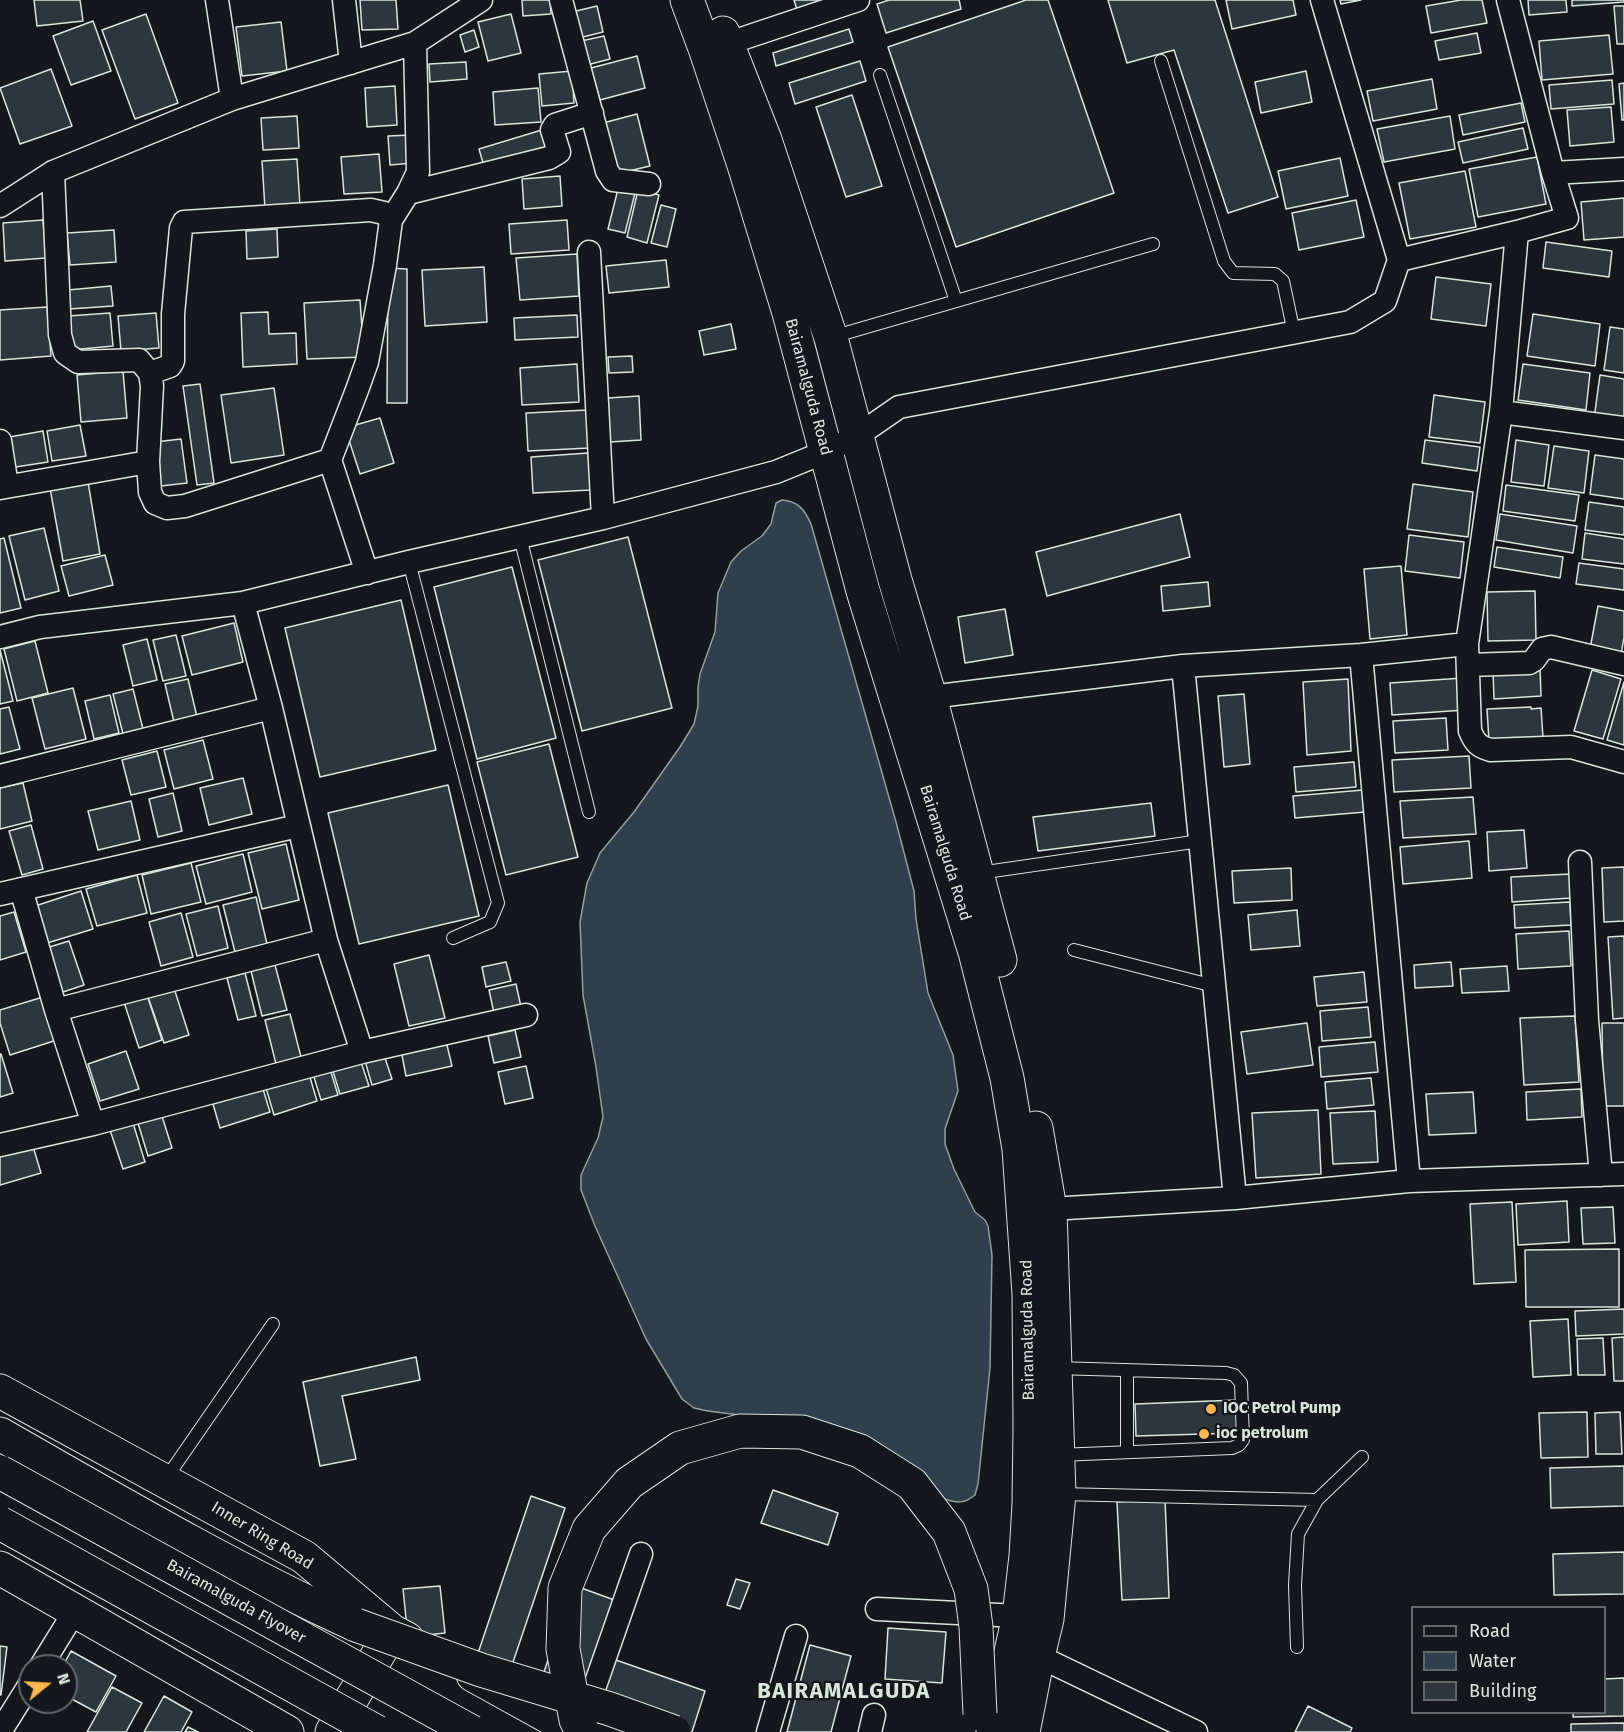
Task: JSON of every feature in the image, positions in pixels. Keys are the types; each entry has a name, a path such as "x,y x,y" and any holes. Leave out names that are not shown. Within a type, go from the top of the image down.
{"main road":[{"name":"Bairamalguda Road","path":"687,0 744,165 789,313 863,591 975,951 1007,1078 1019,1149 1029,1294 1047,1379 1057,1455 1059,1494 1047,1619 1023,1732"},
{"name":"Bairamalguda Road","path":"711,0 765,141 831,338 999,956 1041,1149 1050,1209 1047,1379 1029,1504 1020,1616 985,1726"},
{"path":"863,591 895,580"},
{"name":"Inner Ring Road","path":"0,1391 304,1557 392,1631 577,1732"},
{"path":"584,1732 576,1720 563,1649 566,1588 589,1529 629,1483 680,1448 740,1431 802,1432 860,1451 912,1484 949,1532 971,1589 985,1726"},
{"path":"0,1434 165,1529 298,1599 346,1621 481,1670 610,1709 674,1732"},
{"name":"Bairamalguda Flyover","path":"0,1472 472,1732"},
{"path":"0,1523 377,1732"},
{"path":"0,1568 287,1732"},
{"path":"332,1732 392,1631"}],"street":[{"path":"217,0 232,99"},
{"path":"344,0 351,63"},
{"path":"0,206 53,172 232,99 415,43 481,0"},
{"path":"561,0 607,171 613,180 649,184"},
{"path":"726,44 858,0"},
{"path":"0,637 40,627 243,603 603,518 776,472 857,436 899,407 1350,322 1385,301 1399,260 1322,0"},
{"path":"1399,260 1567,218 1508,0"},
{"path":"367,573 330,460 367,362 391,220 418,172 415,43"},
{"path":"408,193 549,158 559,152 552,130 555,125 592,113"},
{"path":"1553,173 1624,169"},
{"path":"53,172 60,335 64,352 78,362 139,360 150,373 152,386 148,462 150,492 155,503 167,508 185,506 330,460"},
{"path":"150,373 170,366 172,361 173,314 181,228 184,222 371,210 384,213 391,220"},
{"path":"1517,232 1501,412 1467,655 1470,731 1474,740 1481,747 1491,750 1571,747 1624,762"},
{"path":"589,252 603,518"},
{"path":"1501,412 1624,428"},
{"path":"0,441 3,487 148,462"},
{"path":"243,603 271,708 326,940 362,1052"},
{"path":"930,697 1183,666 1361,655 1467,655 1529,663 1542,649 1551,647 1624,664"},
{"path":"1361,655 1409,1181"},
{"path":"1183,666 1235,1198"},
{"path":"0,776 271,708"},
{"path":"93,1124 56,1010 10,892 298,826"},
{"path":"1580,862 1587,1020 1601,1175"},
{"path":"56,1010 326,940"},
{"path":"0,1145 93,1124 362,1052 526,1015"},
{"path":"1050,1209 1235,1198 1409,1181 1624,1174"},
{"path":"577,1732 641,1554"},
{"path":"877,1609 1020,1616"},
{"path":"48,1654 75,1611"},
{"path":"768,1732 796,1635"},
{"path":"1038,1656 1196,1732"},
{"path":"1,1730 18,1703"}],"lane":[{"path":"1161,61 1224,261 1233,273 1275,274 1283,281 1294,333"},
{"path":"880,75 956,301"},
{"path":"831,338 1153,244"},
{"path":"520,537 589,812"},
{"path":"410,562 498,903 490,922 453,938"},
{"path":"977,874 1200,841"},
{"path":"1074,950 1214,986"},
{"path":"165,1480 273,1324"},
{"path":"1127,1370 1127,1452"},
{"path":"1047,1379 1127,1370 1226,1373 1234,1375 1241,1383 1243,1440 1232,1448 1057,1455"},
{"path":"1298,1647 1295,1585 1298,1534 1317,1500 1362,1457"},
{"path":"1059,1494 1317,1500"}],"water":[{"path":"782,500 800,507 811,524 896,822 914,891 916,919 928,993 953,1055 958,1091 945,1129 945,1144 954,1169 975,1212 985,1220 988,1226 992,1255 990,1368 978,1484 975,1495 964,1501 944,1499 739,1415 694,1408 682,1399 646,1339 581,1190 581,1175 598,1138 603,1117 583,995 580,922 587,883 600,853 634,812 694,724 698,706 700,674 715,632 718,593 731,562 741,551 762,536 771,524 776,503"}],"building":[{"path":"34,0 80,0 83,21 37,26"},
{"path":"360,0 396,0 398,29 362,30"},
{"path":"522,0 550,0 551,14 523,16"},
{"path":"794,0 836,0 798,13"},
{"path":"889,0 959,0 961,9 886,33 877,4"},
{"path":"1026,0 1048,0 1114,193 956,247 888,47"},
{"path":"1108,0 1215,0 1278,197 1228,213 1174,50 1127,63"},
{"path":"1226,0 1293,0 1296,15 1232,29"},
{"path":"1340,0 1361,0 1341,4"},
{"path":"1461,0 1482,0 1487,23 1431,33 1426,6"},
{"path":"1528,0 1566,0 1567,12 1529,15"},
{"path":"1572,0 1624,0 1624,2 1572,6"},
{"path":"597,6 603,32 579,38 572,12"},
{"path":"1614,6 1624,6 1624,44 1617,44"},
{"path":"146,14 178,103 135,119 102,30"},
{"path":"511,14 521,53 488,61 478,22"},
{"path":"93,21 111,71 71,85 53,36"},
{"path":"281,22 287,71 242,76 236,27"},
{"path":"849,29 853,42 776,66 773,53"},
{"path":"474,30 479,47 465,52 460,35"},
{"path":"1477,33 1481,53 1439,60 1435,41"},
{"path":"1609,35 1613,74 1542,80 1539,41"},
{"path":"604,36 610,59 587,65 581,41"},
{"path":"637,56 645,88 600,100 591,68"},
{"path":"860,61 866,81 795,104 789,83"},
{"path":"466,62 467,79 430,82 429,64"},
{"path":"51,69 72,126 20,144 0,88"},
{"path":"572,71 574,103 542,106 539,74"},
{"path":"1306,71 1312,102 1261,113 1255,82"},
{"path":"1432,79 1437,109 1373,121 1367,91"},
{"path":"1612,80 1614,104 1551,109 1549,85"},
{"path":"1624,83 1624,120 1622,120 1619,84"},
{"path":"395,86 397,125 367,127 365,88"},
{"path":"538,88 541,122 495,125 493,92"},
{"path":"852,95 882,186 846,197 816,107"},
{"path":"1521,103 1525,122 1463,135 1459,115"},
{"path":"1611,107 1614,142 1570,146 1567,110"},
{"path":"637,114 650,166 616,174 603,123"},
{"path":"297,116 299,148 263,150 261,118"},
{"path":"1450,116 1455,149 1384,162 1377,129"},
{"path":"1523,128 1528,149 1463,163 1458,142"},
{"path":"545,129 552,149 485,170 479,149"},
{"path":"411,135 413,163 390,165 388,136"},
{"path":"379,154 382,192 344,194 341,157"},
{"path":"1537,157 1546,204 1478,217 1469,169"},
{"path":"1340,158 1348,196 1286,209 1278,171"},
{"path":"297,159 300,206 265,209 262,161"},
{"path":"1465,171 1476,227 1410,239 1399,183"},
{"path":"560,176 562,206 524,209 522,179"},
{"path":"618,189 635,193 625,233 608,229"},
{"path":"638,190 659,195 647,243 627,237"},
{"path":"1624,198 1624,237 1584,240 1581,202"},
{"path":"1356,200 1364,237 1299,250 1292,213"},
{"path":"661,205 676,209 667,247 651,243"},
{"path":"43,220 46,258 5,261 3,223"},
{"path":"567,220 569,250 511,254 509,224"},
{"path":"277,229 278,257 247,259 246,231"},
{"path":"114,230 116,262 70,265 67,233"},
{"path":"1546,242 1612,251 1609,277 1543,268"},
{"path":"577,254 579,296 520,300 516,258"},
{"path":"666,260 669,287 609,293 606,266"},
{"path":"484,267 487,322 425,326 422,270"},
{"path":"388,268 407,269 407,403 387,403"},
{"path":"1436,277 1491,284 1486,326 1431,319"},
{"path":"111,286 113,306 69,309 68,290"},
{"path":"360,300 364,357 307,359 304,303"},
{"path":"47,307 51,356 0,360 0,310"},
{"path":"268,312 269,334 296,333 297,364 243,367 241,313"},
{"path":"110,313 113,346 71,350 68,316"},
{"path":"156,313 159,348 121,351 118,316"},
{"path":"1533,314 1600,324 1595,366 1527,356"},
{"path":"577,315 578,337 515,340 514,318"},
{"path":"731,324 736,349 704,355 699,331"},
{"path":"1610,327 1624,329 1624,373 1604,370"},
{"path":"632,356 633,372 609,373 608,357"},
{"path":"577,364 579,402 522,405 520,368"},
{"path":"1523,364 1590,373 1586,410 1518,400"},
{"path":"123,371 127,418 81,422 77,375"},
{"path":"1600,375 1624,379 1624,424 1594,419"},
{"path":"200,384 214,483 197,485 183,386"},
{"path":"274,388 284,455 231,463 221,395"},
{"path":"1434,395 1485,402 1480,443 1429,437"},
{"path":"639,396 641,440 610,442 608,398"},
{"path":"588,410 590,448 528,451 526,413"},
{"path":"380,418 394,463 360,474 345,428"},
{"path":"80,425 86,456 52,461 47,431"},
{"path":"43,431 48,462 9,468 4,438"},
{"path":"181,439 187,483 161,486 155,442"},
{"path":"1425,440 1480,447 1477,471 1422,463"},
{"path":"1516,440 1549,445 1544,486 1511,482"},
{"path":"1554,446 1589,451 1584,493 1548,488"},
{"path":"588,453 591,490 533,493 531,457"},
{"path":"1595,455 1624,459 1624,499 1590,494"},
{"path":"88,482 100,554 63,561 50,488"},
{"path":"1413,484 1473,492 1468,537 1407,529"},
{"path":"1506,485 1579,495 1575,521 1503,511"},
{"path":"1589,502 1624,507 1624,535 1585,530"},
{"path":"1180,514 1190,557 1047,596 1036,552"},
{"path":"1500,514 1577,526 1573,553 1496,540"},
{"path":"44,528 59,591 25,600 9,536"},
{"path":"1585,533 1624,539 1624,564 1582,559"},
{"path":"1409,535 1464,542 1460,578 1405,571"},
{"path":"628,537 672,708 582,731 538,560"},
{"path":"4,538 21,608 0,613 0,539"},
{"path":"1497,547 1563,557 1560,578 1494,567"},
{"path":"105,555 113,585 69,596 61,566"},
{"path":"1579,563 1624,569 1624,590 1576,584"},
{"path":"1401,566 1407,635 1370,639 1364,569"},
{"path":"512,567 556,738 477,759 434,587"},
{"path":"1208,582 1210,606 1163,611 1161,586"},
{"path":"1535,591 1536,640 1488,641 1487,592"},
{"path":"401,600 436,750 320,777 285,628"},
{"path":"1598,606 1624,611 1621,655 1590,649"},
{"path":"1005,609 1013,655 965,663 958,617"},
{"path":"234,623 243,662 192,675 182,636"},
{"path":"176,635 186,676 163,681 153,640"},
{"path":"147,639 157,680 133,686 123,645"},
{"path":"35,641 48,693 17,701 4,649"},
{"path":"0,650 13,701 0,704"},
{"path":"1540,668 1541,696 1494,699 1493,671"},
{"path":"1592,670 1621,679 1603,739 1574,731"},
{"path":"1463,678 1465,710 1392,715 1390,683"},
{"path":"188,679 197,717 174,722 165,684"},
{"path":"1348,679 1351,751 1307,755 1303,682"},
{"path":"1624,682 1624,745 1607,740"},
{"path":"73,688 86,739 45,749 32,698"},
{"path":"133,689 143,729 123,734 113,694"},
{"path":"1244,694 1250,764 1224,767 1218,696"},
{"path":"110,695 119,733 94,739 85,701"},
{"path":"9,707 20,749 0,754 0,709"},
{"path":"1531,707 1531,709 1541,708 1543,738 1489,741 1487,709"},
{"path":"1446,718 1448,750 1395,753 1393,721"},
{"path":"203,740 213,779 174,789 164,750"},
{"path":"549,744 578,857 506,875 477,762"},
{"path":"157,751 166,787 131,795 122,760"},
{"path":"1469,756 1471,788 1394,792 1392,760"},
{"path":"1354,762 1356,787 1296,792 1294,767"},
{"path":"243,778 252,814 209,825 200,788"},
{"path":"23,783 32,821 0,829 0,788"},
{"path":"448,785 479,916 359,944 328,813"},
{"path":"1363,790 1365,812 1295,818 1293,796"},
{"path":"173,793 182,831 158,837 149,799"},
{"path":"1473,797 1476,834 1403,838 1400,801"},
{"path":"131,801 140,840 98,850 88,811"},
{"path":"1151,803 1155,836 1038,851 1033,817"},
{"path":"31,825 43,869 22,875 9,831"},
{"path":"1524,830 1527,868 1489,871 1487,832"},
{"path":"1469,841 1472,878 1403,884 1400,847"},
{"path":"286,844 299,900 262,909 248,853"},
{"path":"243,854 252,892 206,904 196,866"},
{"path":"191,863 201,902 151,914 142,875"},
{"path":"1624,867 1624,921 1604,922 1602,868"},
{"path":"1291,868 1292,900 1234,903 1232,871"},
{"path":"1570,874 1571,898 1512,902 1511,877"},
{"path":"137,875 147,913 97,926 86,889"},
{"path":"81,891 93,929 44,944 32,907"},
{"path":"256,897 267,944 235,952 223,905"},
{"path":"1570,902 1571,925 1515,928 1514,905"},
{"path":"218,906 228,948 197,956 186,914"},
{"path":"1297,910 1300,946 1251,950 1248,915"},
{"path":"14,912 26,952 0,960 0,916"},
{"path":"181,913 193,957 161,966 149,922"},
{"path":"1569,931 1571,966 1518,969 1516,934"},
{"path":"1624,936 1624,1018 1613,1019 1608,937"},
{"path":"69,941 84,985 60,993 46,948"},
{"path":"429,955 445,1018 409,1026 394,964"},
{"path":"506,962 511,981 486,987 482,967"},
{"path":"1451,962 1453,986 1415,988 1414,965"},
{"path":"275,965 287,1010 262,1016 251,971"},
{"path":"1507,966 1509,991 1462,993 1460,969"},
{"path":"1364,972 1367,1002 1317,1006 1314,977"},
{"path":"245,973 256,1016 238,1020 227,978"},
{"path":"516,984 521,1007 494,1013 489,990"},
{"path":"173,985 189,1035 164,1043 147,994"},
{"path":"146,992 162,1040 139,1048 123,999"},
{"path":"43,997 57,1040 10,1055 0,1023 0,1010"},
{"path":"1368,1007 1371,1037 1322,1041 1320,1011"},
{"path":"290,1014 301,1057 276,1064 265,1020"},
{"path":"1575,1016 1579,1082 1524,1085 1520,1018"},
{"path":"1307,1023 1313,1065 1247,1074 1241,1032"},
{"path":"1602,1023 1624,1023 1624,1106 1603,1106"},
{"path":"515,1030 521,1057 494,1063 488,1036"},
{"path":"446,1041 452,1066 406,1076 401,1050"},
{"path":"1375,1042 1378,1072 1321,1077 1319,1047"},
{"path":"126,1051 139,1089 100,1101 88,1064"},
{"path":"0,1054 13,1093 0,1097"},
{"path":"384,1055 392,1079 372,1085 365,1061"},
{"path":"360,1059 369,1086 340,1094 332,1068"},
{"path":"526,1066 533,1098 505,1104 498,1072"},
{"path":"330,1069 338,1095 321,1100 313,1074"},
{"path":"309,1074 317,1101 274,1115 266,1088"},
{"path":"1371,1078 1374,1105 1327,1109 1325,1082"},
{"path":"263,1089 270,1112 220,1128 213,1104"},
{"path":"1581,1089 1582,1117 1527,1120 1526,1092"},
{"path":"1473,1092 1476,1133 1429,1135 1426,1094"},
{"path":"1318,1110 1321,1174 1256,1178 1252,1113"},
{"path":"1375,1111 1378,1162 1333,1164 1330,1113"},
{"path":"161,1113 172,1148 148,1156 137,1120"},
{"path":"133,1123 145,1162 123,1169 110,1130"},
{"path":"32,1143 41,1173 0,1185 0,1153"},
{"path":"1567,1201 1569,1242 1518,1245 1516,1204"},
{"path":"1512,1202 1516,1282 1474,1284 1470,1204"},
{"path":"1613,1207 1615,1243 1583,1244 1581,1208"},
{"path":"1619,1249 1619,1307 1526,1307 1525,1250"},
{"path":"1624,1309 1624,1334 1576,1336 1575,1311"},
{"path":"1568,1319 1571,1375 1533,1377 1530,1321"},
{"path":"1624,1337 1624,1381 1614,1381 1612,1338"},
{"path":"1603,1338 1605,1375 1578,1375 1577,1339"},
{"path":"416,1357 420,1380 342,1396 356,1459 320,1466 303,1382"},
{"path":"1237,1400 1238,1433 1136,1436 1135,1404"},
{"path":"1587,1412 1588,1457 1541,1458 1539,1413"},
{"path":"1620,1412 1622,1454 1596,1454 1595,1413"},
{"path":"1624,1466 1624,1506 1551,1508 1550,1468"},
{"path":"773,1490 838,1513 828,1545 761,1523"},
{"path":"531,1496 565,1508 508,1677 474,1665"},
{"path":"1165,1499 1169,1598 1122,1600 1117,1502"},
{"path":"1624,1552 1624,1594 1554,1595 1553,1554"},
{"path":"736,1579 750,1583 740,1609 727,1605"},
{"path":"573,1585 617,1601 579,1714 535,1699"},
{"path":"440,1586 445,1633 408,1637 403,1589"},
{"path":"888,1628 946,1632 942,1683 885,1679"},
{"path":"810,1645 851,1656 831,1732 787,1732"},
{"path":"0,1646 7,1647 1,1695 0,1695"},
{"path":"78,1655 116,1676 96,1712 78,1702"},
{"path":"613,1659 705,1691 692,1732 645,1732 594,1715"},
{"path":"1624,1678 1624,1716 1573,1717 1573,1714 1606,1714 1606,1679"},
{"path":"112,1687 142,1703 126,1732 87,1732"},
{"path":"164,1696 192,1712 181,1732 144,1732"},
{"path":"1308,1706 1352,1728 1350,1732 1295,1732"},
{"path":"1624,1723 1624,1732 1571,1732 1571,1724"},
{"path":"188,1727 198,1732 185,1732"}],"place":[{"name":"IOC Petrol Pump","path":"1211,1409"},
{"name":"ioc petrolum","path":"1204,1434"}],"district":[{"name":"BAIRAMALGUDA","path":"844,1692"}]}
